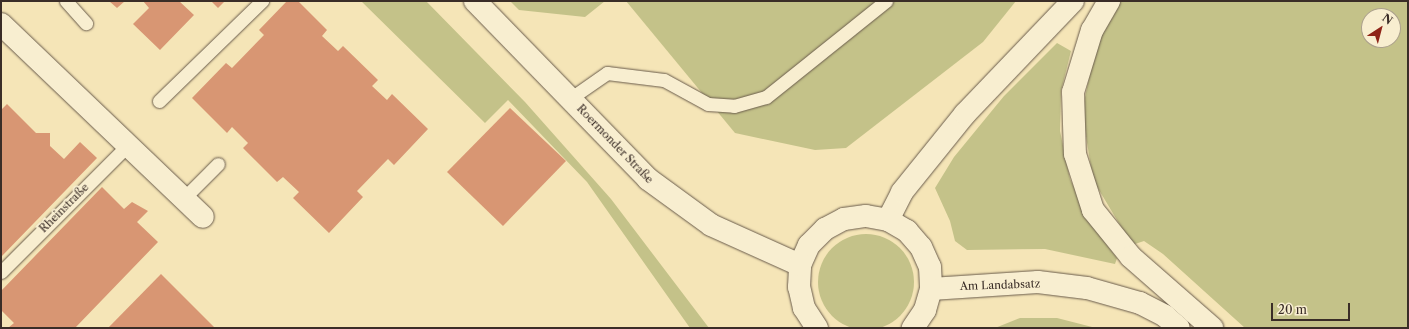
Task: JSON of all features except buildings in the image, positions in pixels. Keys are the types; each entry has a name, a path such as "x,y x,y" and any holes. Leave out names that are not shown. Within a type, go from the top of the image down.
{"main road":[{"name":"Roermonder Straße","path":"475,1 571,98 648,179 711,225 800,265"},
{"path":"888,220 902,192 965,114 1073,1"},
{"path":"1109,1 1092,30 1073,92 1074,154 1094,210 1131,258 1212,328"},
{"path":"1,24 203,217"},
{"path":"817,328 804,308 798,287 800,265 809,245 825,229 844,219 866,216 888,220 907,231 921,247 930,267 931,289 925,310 913,328"},
{"name":"Am Landabsatz","path":"931,289 1038,282 1087,288 1140,303 1165,316 1179,328"}],"lane":[{"path":"66,1 86,23"},
{"path":"159,101 262,1"},
{"path":"571,98 607,73 664,80 708,104 734,106 766,97 886,1"},
{"name":"Rheinstraße","path":"1,272 128,144"},
{"path":"184,198 218,164"}],"shaded area":[{"path":"361,1 426,1 525,102 611,199 709,328 690,328 587,182 508,100 485,123"},
{"path":"510,1 605,1 585,17 519,10"},
{"path":"626,1 1016,1 983,42 846,148 815,150 735,133"},
{"path":"1120,1 1408,1 1408,328 1245,328 1163,254 1144,241 1132,245 1093,180 1082,111 1097,41"},
{"path":"1057,43 1071,51 1061,91 1060,131 1070,179 1094,228 1117,258 1115,264 1045,249 967,250 955,241 950,221 935,188 954,157 1004,96"},
{"path":"866,234 885,237 900,248 911,263 914,282 911,301 900,316 885,327 866,330 847,327 832,316 821,301 818,282 821,263 832,248 847,237"},
{"path":"1020,318 1057,318 1096,328 995,328"}]}
